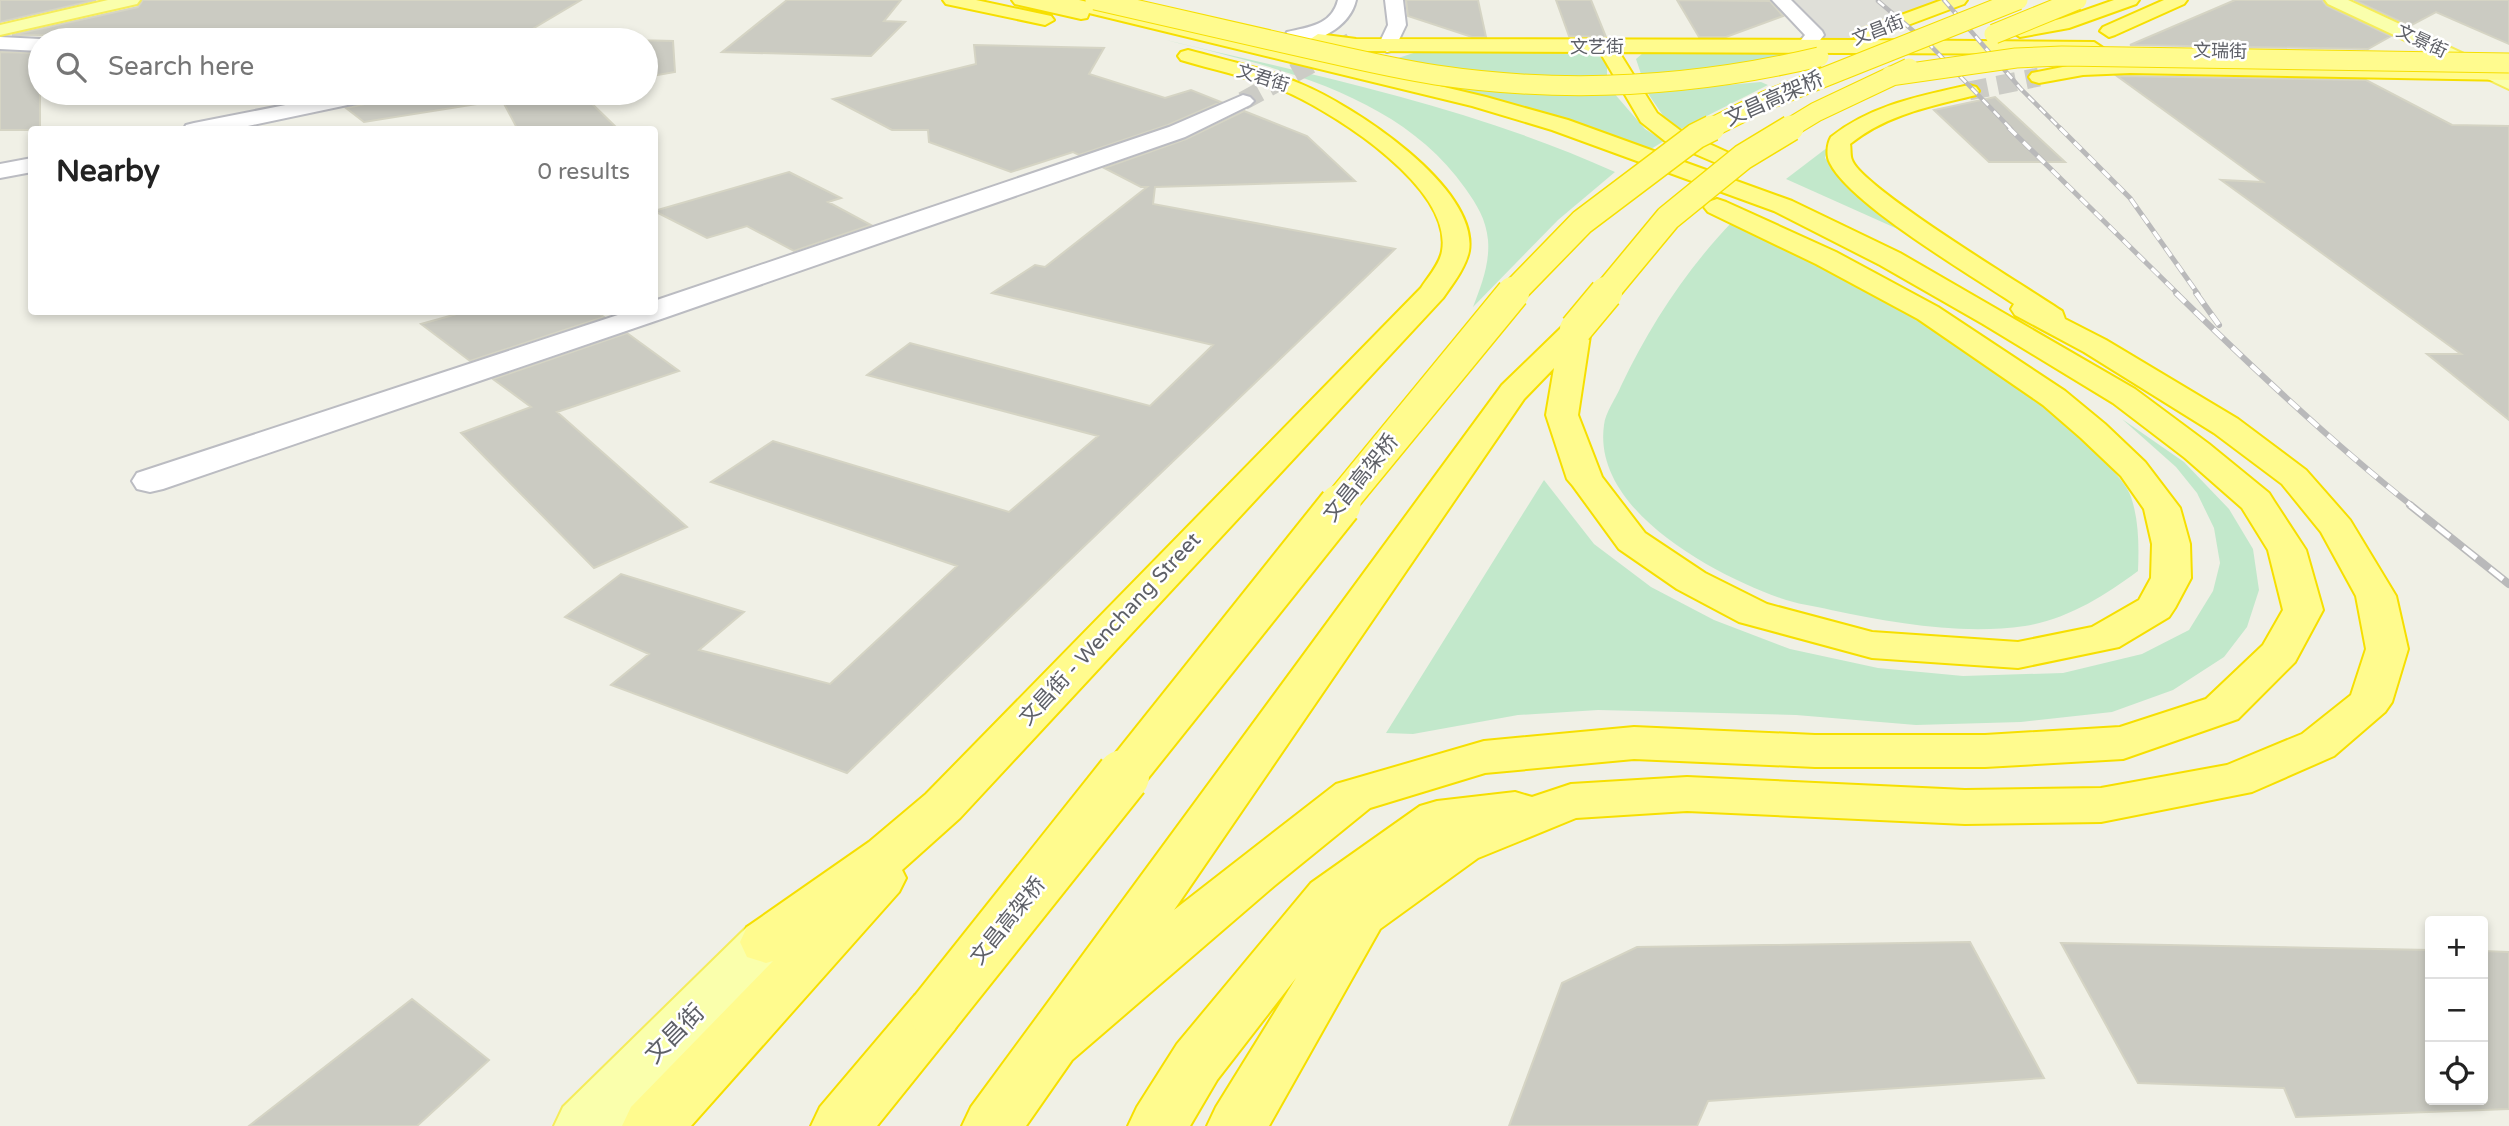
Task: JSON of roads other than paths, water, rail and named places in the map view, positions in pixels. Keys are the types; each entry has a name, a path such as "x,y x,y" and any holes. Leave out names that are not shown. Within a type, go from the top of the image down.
{"highway":[{"path":"952,0 1017,6 1093,30"},
{"path":"981,0 1372,84 1486,118 1583,152 1747,219 1928,313 1993,354 2093,430 2133,469 2162,508 2171,544 2171,578 2155,608 2104,638 2018,655 1872,645 1753,613 1691,580 1632,541 1585,479 1562,415 1576,329"},
{"path":"1051,1043 1353,796 1484,757 1633,743 1815,751 1985,751 2123,743 2222,709 2280,653 2303,610 2287,550 2256,501 2197,451 2124,397 2005,325 1890,259 1783,206 1560,125 1479,100 1057,0"},
{"path":"1095,0 1409,71 1455,78 1564,86 1671,85 1718,79 1930,39"},
{"path":"1139,0 1294,36 1356,45 1387,46"},
{"name":"文昌街","path":"1838,45 1958,0"},
{"name":"文昌高架桥","path":"841,1126 936,1012 1411,415 1528,275 1582,222 1696,136 1767,100 1930,39 2018,0"},
{"name":"文昌高架桥","path":"992,1126 1513,392 1576,329 1668,218 1732,166 1816,112 1890,76 2077,0"},
{"path":"1984,38 2063,24 2130,0"},
{"path":"2072,48 2178,0"},
{"name":"文艺街","path":"1387,46 1806,46 1930,39"},
{"name":"文瑞街","path":"1930,39 2072,48 2450,55 2493,68"},
{"path":"1607,47 1649,117 1673,136 1813,199 2095,346"},
{"name":"文君街","path":"1166,50 1294,88 1337,109 1384,142 1426,181 1451,216 1456,250 1433,292"},
{"path":"1890,76 2016,58 2062,56 2509,66"},
{"name":"文瑞街","path":"2039,77 2083,69 2130,67 2493,68 2509,56"},
{"path":"1158,1126 1197,1062 1329,897 1437,819 1571,802 1687,794 1965,807 2101,806 2235,780 2318,744 2370,702 2387,649 2376,596 2337,528 2294,477 2246,441 2095,346 1886,206 1856,182 1840,161 1839,142 1855,127 1882,114 1969,91"},
{"name":"文昌街 - Wenchang Street","path":"943,806 1384,340 1433,292"},
{"path":"1237,1126 1362,915 1461,845 1571,802"},
{"name":"文昌街","path":"788,951 943,806"},
{"path":"652,1126 788,951"}],"main road":[{"path":"0,23 103,0"},
{"path":"0,30 131,0"},
{"name":"文景街","path":"2334,0 2450,55"},
{"name":"文景街","path":"2361,0 2493,68 2509,83"},
{"name":"文景街","path":"2493,68 2509,66"},
{"name":"文昌街","path":"584,1126 788,951"}],"street":[{"path":"1294,36 1313,32 1339,21 1346,10 1347,0"},
{"path":"1387,46 1397,25 1394,0"},
{"path":"1782,0 1815,35 1806,46"},
{"path":"1352,42 1366,23"},
{"path":"0,43 28,44"},
{"path":"658,310 1177,132 1243,101"},
{"path":"214,126 317,105"},
{"path":"0,171 28,166"},
{"path":"150,481 642,315"}],"tunnel":[{"path":"1243,101 1351,42"},
{"path":"1969,91 2039,77"}],"railway":[{"path":"1944,0 2021,89 2130,198 2198,294"},
{"path":"1878,1 1930,45 2011,129"},
{"path":"2009,128 2178,294"},
{"path":"2176,293 2291,402 2412,506"},
{"path":"2196,293 2219,325"},
{"path":"2410,505 2509,584"}]}
